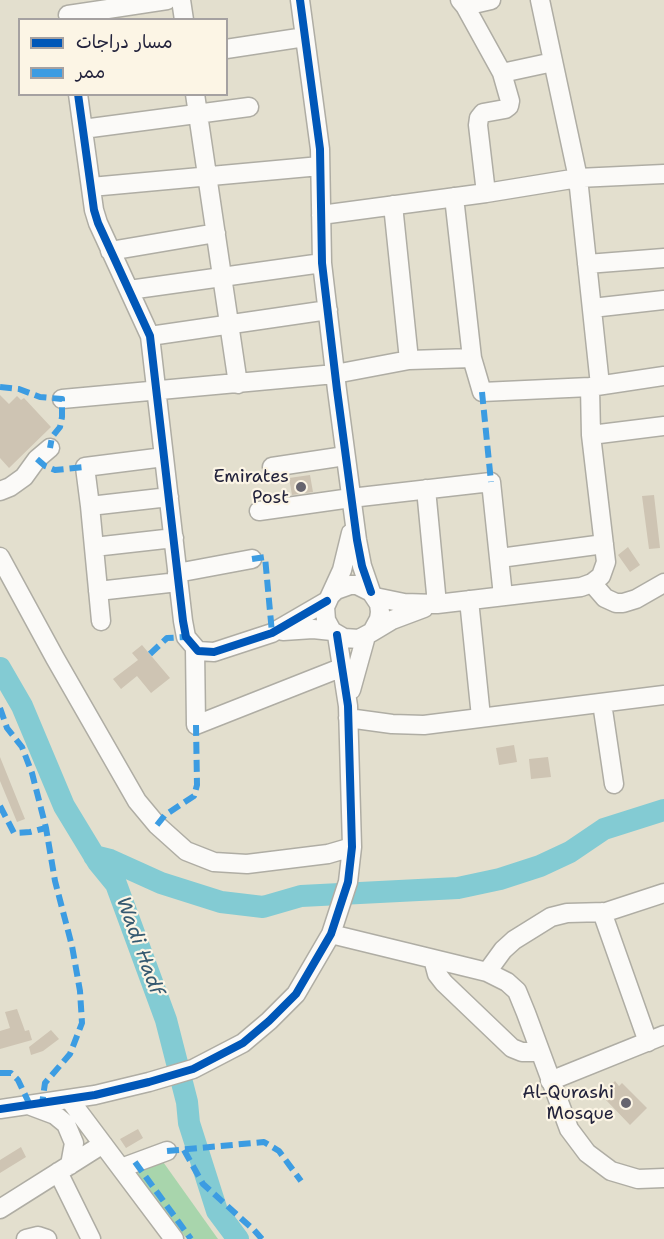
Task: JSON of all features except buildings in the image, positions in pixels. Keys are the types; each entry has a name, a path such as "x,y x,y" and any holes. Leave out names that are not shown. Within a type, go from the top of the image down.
{"street":[{"path":"67,12 167,0"},
{"path":"181,0 184,18"},
{"path":"300,0 320,149 322,263 345,456 362,566 380,612 379,619 369,634 355,671 348,712"},
{"path":"486,193 479,118 483,113 509,106 510,101 502,73 463,3 491,0"},
{"path":"272,633 329,598 336,590 350,585 357,585 373,595 404,603 437,604 581,587 601,576 606,562 591,435 595,386 592,308 578,178 540,0"},
{"path":"228,49 305,37"},
{"path":"502,73 553,62"},
{"path":"78,96 98,223 150,336 186,637 195,648 205,652 214,652 272,633 303,629 335,633 351,640 369,634 392,620 437,604"},
{"path":"195,96 238,384"},
{"path":"83,129 249,107"},
{"path":"91,187 320,166"},
{"path":"321,215 578,178 664,174"},
{"path":"454,197 472,358 482,393 595,386 664,376"},
{"path":"393,205 409,360"},
{"path":"110,251 216,233"},
{"path":"587,264 664,258"},
{"path":"129,290 322,263"},
{"path":"592,308 664,300"},
{"path":"150,336 327,310"},
{"path":"62,399 335,374 409,360 472,358"},
{"path":"591,435 664,426"},
{"path":"0,491 10,488 24,477 37,459 50,448"},
{"path":"272,467 345,456"},
{"path":"101,621 85,467 164,457"},
{"path":"259,511 352,506 426,489 491,482 503,596"},
{"path":"426,489 437,604"},
{"path":"90,506 169,497"},
{"path":"0,1109 30,1106 149,1083 210,1062 243,1043 296,994 331,934 348,882 352,847 348,712 343,667 335,633 325,613 346,557 352,506"},
{"path":"94,547 174,538"},
{"path":"500,558 604,544"},
{"path":"0,557 137,801 156,825 186,852 214,862 247,864 328,854 352,847"},
{"path":"98,591 178,577 252,559"},
{"path":"592,583 605,598 616,603 636,599 664,583"},
{"path":"469,600 481,717"},
{"path":"195,648 196,725 343,667"},
{"path":"348,712 392,724 424,725 664,695"},
{"path":"602,703 614,784"},
{"path":"487,972 503,950 514,940 551,917 567,913 616,910 664,893"},
{"path":"550,1081 656,1039 602,912"},
{"path":"331,934 487,972 507,981 517,991 569,1129 587,1153 611,1171 638,1179 664,1178"},
{"path":"433,959 437,974 444,983 512,1048 522,1052 540,1052"},
{"path":"69,1099 174,1239"},
{"path":"30,1106 55,1115 66,1124 74,1143 64,1169 91,1239"},
{"path":"1,1207 103,1144"},
{"path":"121,1168 167,1151"},
{"path":"26,1239 38,1236 47,1239"}],"green space":[{"path":"161,1159 218,1239 187,1239 138,1177 137,1172 146,1164"}],"waterway":[{"name":"Wadi Hadf","path":"0,668 22,706 64,806 98,862 116,884 166,1020 187,1102 189,1123 217,1211 238,1239"},
{"path":"94,856 110,860 161,883 221,902 263,907 301,896 458,888 500,879 540,866 570,852 604,829 664,810"}],"marked path":[{"path":"0,387 19,389 40,397 62,399 60,427 52,437 50,448"},
{"path":"482,392 491,482"},
{"path":"37,459 45,466 55,470 85,467"},
{"path":"252,559 265,557 272,633"},
{"path":"150,654 167,638 186,637"},
{"path":"0,708 7,728 22,747 32,773 46,828 55,881 72,946 80,991 82,1023 70,1054 45,1083 42,1104"},
{"path":"157,825 165,815 194,796 197,785 196,725"},
{"path":"0,806 14,833 46,828"},
{"path":"0,1073 11,1073 18,1080 30,1105"},
{"path":"167,1151 264,1142 279,1151 301,1181"},
{"path":"184,1150 203,1184 262,1239"},
{"path":"135,1162 191,1239"}],"cycle path":[{"path":"300,0 320,149 322,263 337,390 357,540 362,566 371,592"},
{"path":"78,96 94,210 150,336 186,637 198,651 214,652 272,633 327,601"},
{"path":"0,1109 95,1095 193,1069 243,1043 296,994 331,934 348,882 352,847 348,706 337,635"}],"place":[{"name":"Emirates Post","path":"301,487"},
{"name":"Al-Qurashi Mosque","path":"626,1103"}]}
